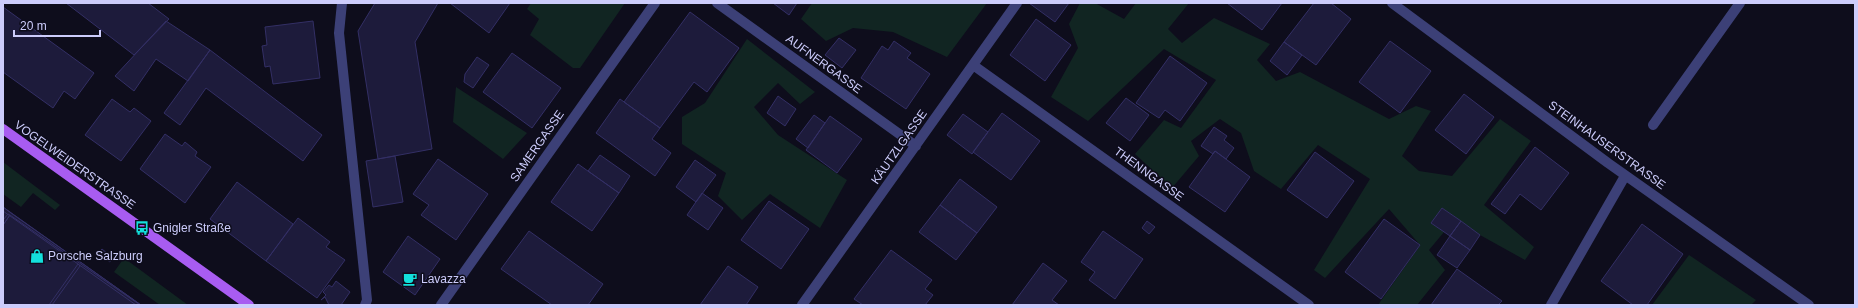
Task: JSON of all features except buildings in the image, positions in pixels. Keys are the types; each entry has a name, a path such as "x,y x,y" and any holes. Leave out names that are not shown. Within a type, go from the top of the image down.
{"main road":[{"name":"VOGELWEIDERSTRASSE","path":"3,129 249,305"}],"street":[{"path":"342,3 339,33 370,303"},
{"name":"SAMERGASSE","path":"441,305 655,3"},
{"name":"AUFNERGASSE","path":"718,3 916,146"},
{"name":"KÄUTZLGASSE","path":"803,305 1017,3"},
{"name":"STEINHAUSERSTRASSE","path":"1392,3 1625,176 1809,305"},
{"path":"1653,125 1740,3"},
{"name":"THENNGASSE","path":"973,65 1309,305"},
{"path":"1551,305 1625,176"}],"green space":[{"path":"531,3 625,3 580,68 573,68 530,35 539,19 527,9"},
{"path":"812,3 987,3 947,57 893,32 853,28 826,41 801,19"},
{"path":"1080,3 1095,3 1124,19 1136,3 1189,3 1168,29 1182,43 1214,18 1270,44 1257,60 1276,81 1300,72 1389,119 1416,106 1431,111 1402,156 1419,171 1452,176 1500,119 1531,141 1484,205 1534,247 1525,260 1480,235 1442,208 1431,223 1444,232 1429,250 1445,270 1417,305 1378,305 1420,245 1389,209 1325,278 1314,270 1370,179 1318,145 1281,189 1254,171 1241,133 1220,119 1191,141 1199,156 1172,188 1135,154 1164,120 1181,128 1216,80 1164,49 1088,121 1051,97 1078,48 1069,24"},
{"path":"747,39 815,92 800,104 778,83 754,107 778,135 847,180 820,228 770,194 742,220 718,196 726,173 682,144 682,117 705,103"},
{"path":"456,87 527,133 503,159 453,122"},
{"path":"3,162 60,205 55,210 33,193 21,207 3,194"},
{"path":"1689,255 1756,300 1751,305 1652,305"},
{"path":"124,258 188,305 160,305 114,272"}],"place":[{"name":"Gnigler Straße","path":"142,228"},
{"name":"Porsche Salzburg","path":"37,256"},
{"name":"Lavazza","path":"410,279"}]}
